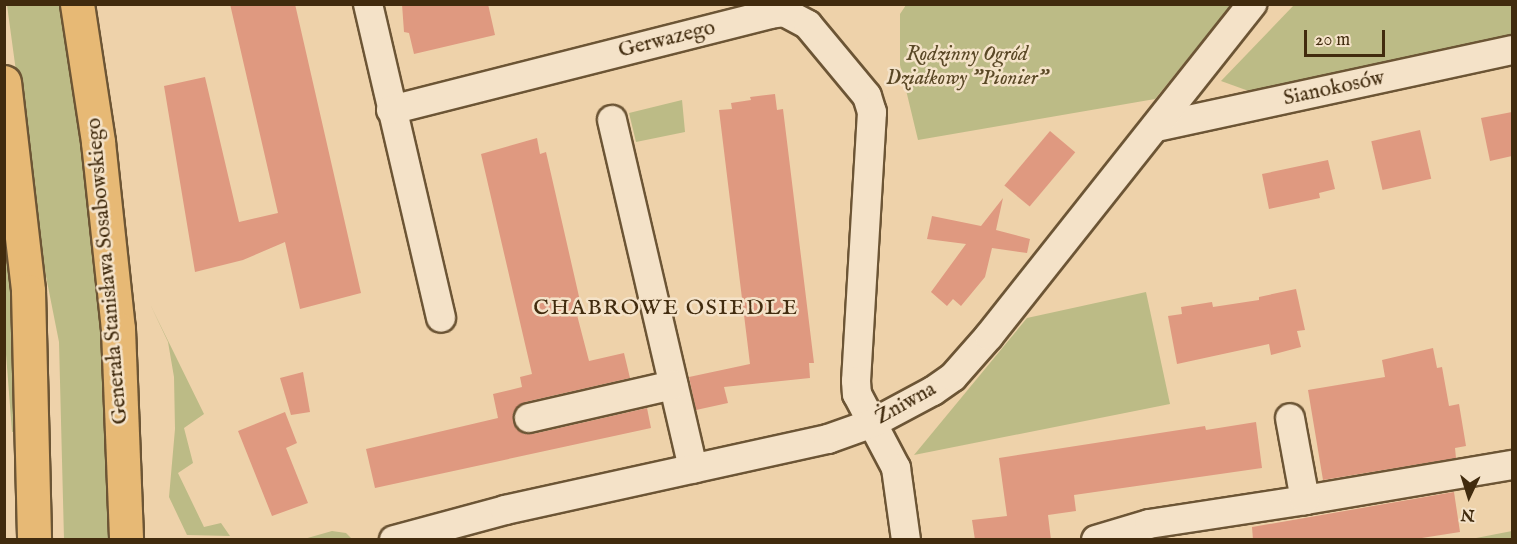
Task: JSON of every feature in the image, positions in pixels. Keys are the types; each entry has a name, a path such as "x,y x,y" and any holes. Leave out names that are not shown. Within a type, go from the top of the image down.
{"main road":[{"name":"Generała Stanisława Sosabowskiego","path":"78,4 114,288 124,426 126,540"},
{"path":"4,82 13,220 32,373 34,540"}],"street":[{"path":"368,4 441,318"},
{"name":"Żniwna","path":"394,540 444,524 828,439 873,423 933,391 970,359 1156,128 1252,4"},
{"name":"Gerwazego","path":"391,110 770,14 784,12 808,25 867,96 872,112 857,394 896,468 906,540"},
{"name":"Sianokosów","path":"1156,128 1512,50"},
{"path":"612,120 693,469"},
{"path":"529,418 673,385"},
{"path":"1290,418 1305,500"},
{"path":"1096,540 1149,524 1512,465"}],"green space":[{"path":"7,5 64,5 101,314 111,539 64,539 59,342 39,241"},
{"name":"Rodzinny Ogród Działkowy \"Pionier\"","path":"906,5 1231,5 1155,99 918,140 900,65 900,14"},
{"path":"1294,5 1512,5 1512,38 1257,94 1221,81"},
{"path":"682,100 685,132 636,142 629,113"},
{"path":"4,242 11,257 19,431 12,432 5,341"},
{"path":"1146,292 1170,404 914,455 1027,318"},
{"path":"150,304 204,414 184,428 193,463 178,473 204,527 221,523 230,536 187,535 169,497 175,429 174,377 168,342"},
{"path":"332,531 346,533 352,539 304,539"},
{"path":"1512,531 1512,539 1471,539"}],"building":[{"path":"230,4 295,4 361,293 300,309 285,242 243,260 195,272 164,86 205,77 239,222 278,213"},
{"path":"402,4 488,4 495,35 414,54 409,33 404,32"},
{"path":"775,94 777,110 783,109 814,363 809,363 810,378 724,387 728,403 696,410 689,377 750,364 719,110 732,109 731,103 751,100 750,97"},
{"path":"1512,112 1512,156 1490,161 1481,118"},
{"path":"1420,130 1431,179 1383,190 1371,141"},
{"path":"1050,131 1075,152 1030,207 1004,185"},
{"path":"537,138 540,154 546,152 583,314 577,315 589,361 624,353 630,378 525,402 513,413 513,422 524,434 533,434 647,408 651,428 375,488 366,449 498,418 493,394 522,387 520,377 532,374 481,154"},
{"path":"1328,160 1335,189 1319,193 1320,198 1269,209 1262,174"},
{"path":"1003,198 996,230 1030,239 1027,253 992,248 985,277 961,306 953,299 947,306 931,292 966,244 927,239 932,216 981,226"},
{"path":"1296,289 1305,330 1297,331 1301,347 1271,355 1269,344 1177,364 1168,316 1182,314 1181,307 1212,302 1213,307 1259,300 1259,297"},
{"path":"1433,348 1437,368 1442,367 1449,406 1459,404 1466,446 1455,448 1456,458 1323,480 1308,390 1385,377 1382,360"},
{"path":"303,372 310,412 291,415 280,378"},
{"path":"285,412 297,443 286,448 308,503 272,516 238,431"},
{"path":"1256,422 1262,468 1074,495 1076,511 1048,515 1051,540 975,540 972,520 1007,516 999,458 1205,426 1206,430"},
{"path":"1454,492 1460,532 1409,540 1253,540 1252,527"}],"district":[{"name":"CHABROWE OSIEDLE","path":"666,309"}]}
